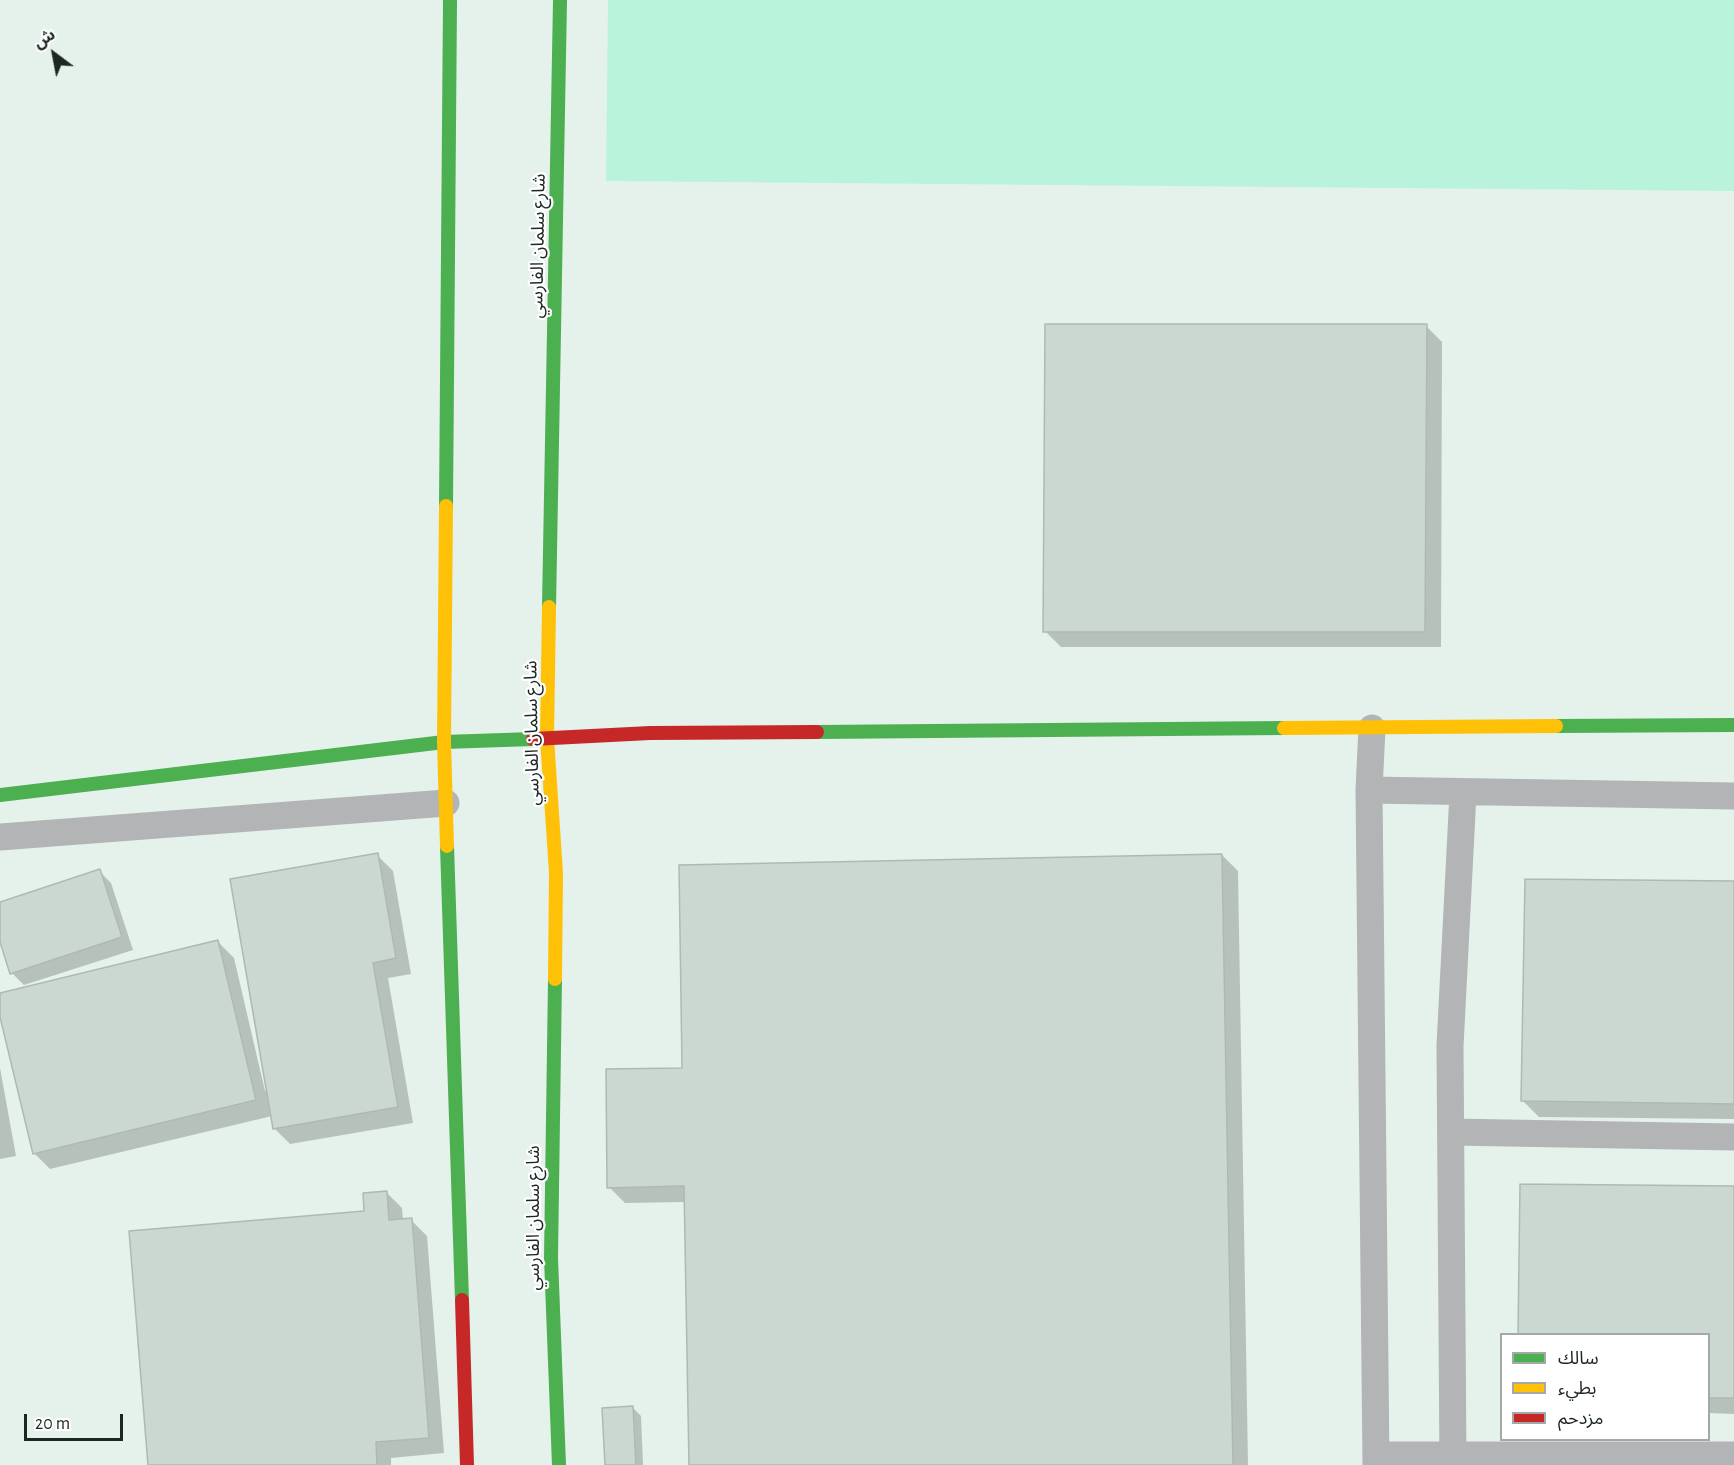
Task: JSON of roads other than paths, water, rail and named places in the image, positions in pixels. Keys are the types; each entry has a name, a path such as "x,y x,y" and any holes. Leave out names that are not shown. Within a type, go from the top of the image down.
{"street":[{"path":"450,0 444,742 467,1465"},
{"name":"شارع سلمان الفارسي","path":"559,1465 551,1258 556,873 547,738 560,0"},
{"path":"0,795 444,742 673,733 1734,725"},
{"path":"1372,728 1369,790 1376,1460 1734,1455"},
{"path":"1369,790 1734,796"},
{"path":"1453,1460 1450,1046 1463,793"},
{"path":"0,837 446,803"},
{"path":"1451,1132 1734,1137"}]}
